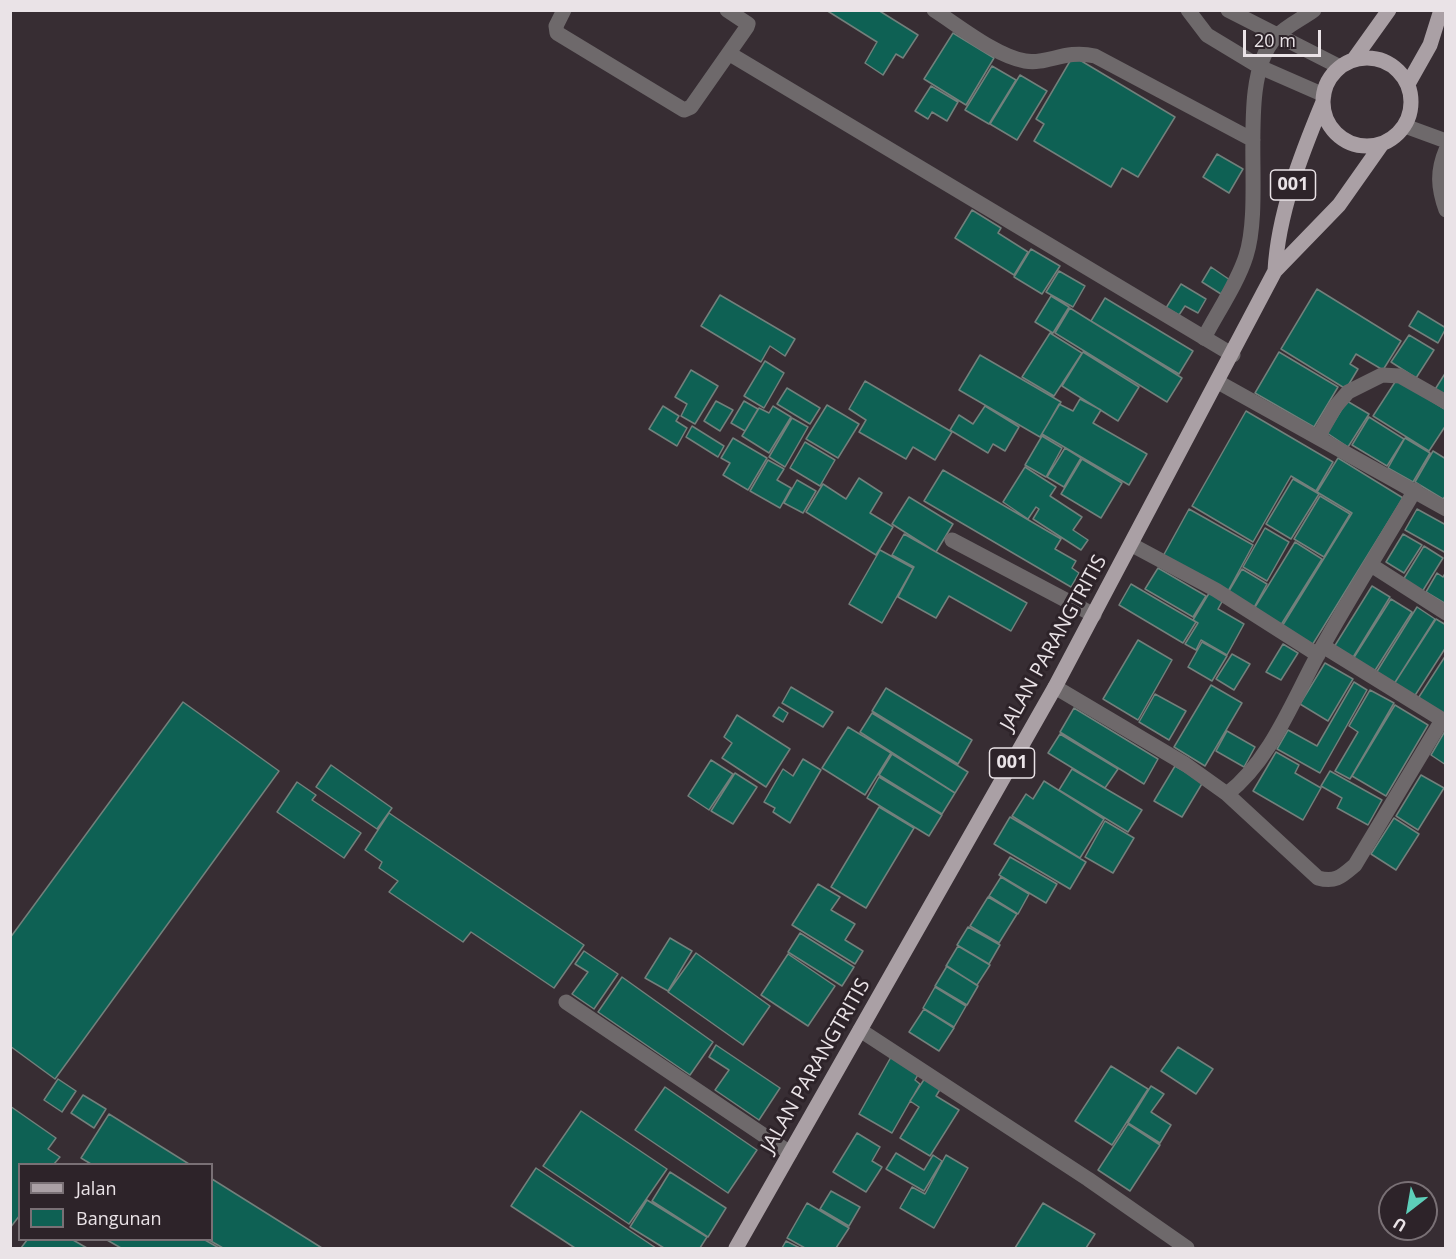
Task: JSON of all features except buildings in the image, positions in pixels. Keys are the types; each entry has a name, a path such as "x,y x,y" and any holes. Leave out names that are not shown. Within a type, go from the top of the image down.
{"main road":[{"name":"001","path":"1323,98 1326,84 1340,67 1354,59 1389,10"},
{"path":"1408,84 1431,45 1441,10"},
{"path":"1354,59 1379,59 1396,69 1408,84 1412,98 1411,113 1405,126"},
{"path":"1323,98 1332,128 1342,138 1368,146 1382,144"},
{"name":"JALAN PARANGTRITIS","path":"1275,271 1277,248 1294,182 1323,98"},
{"name":"001","path":"1382,144 1395,137 1405,126"},
{"name":"JALAN PARANGTRITIS","path":"736,1248 1055,687 1233,355 1275,271 1338,205 1382,144"}],"street":[{"path":"564,10 556,26 557,33 684,110 691,108 730,54 748,24 727,10"},
{"path":"934,10 1002,53 1024,61 1068,53 1095,56 1253,140"},
{"path":"1188,10 1207,35 1260,68 1323,98"},
{"path":"1228,10 1276,37 1340,67"},
{"path":"1204,338 1246,256 1254,203 1255,93 1260,68 1276,37 1314,10"},
{"path":"730,54 1233,355"},
{"path":"1405,126 1446,141"},
{"path":"1446,150 1440,164 1438,187 1446,210"},
{"path":"1318,437 1335,407 1348,392 1382,375 1400,375 1446,402"},
{"path":"1218,381 1446,509"},
{"path":"1227,794 1244,781 1267,748 1320,651 1415,490"},
{"path":"952,540 1094,615"},
{"path":"1055,687 1185,764 1227,794 1318,878 1331,881 1340,878 1355,865 1444,721 1132,544"},
{"path":"1371,565 1446,613"},
{"path":"566,1002 790,1153"},
{"path":"860,1029 1088,1179 1187,1248"}]}
